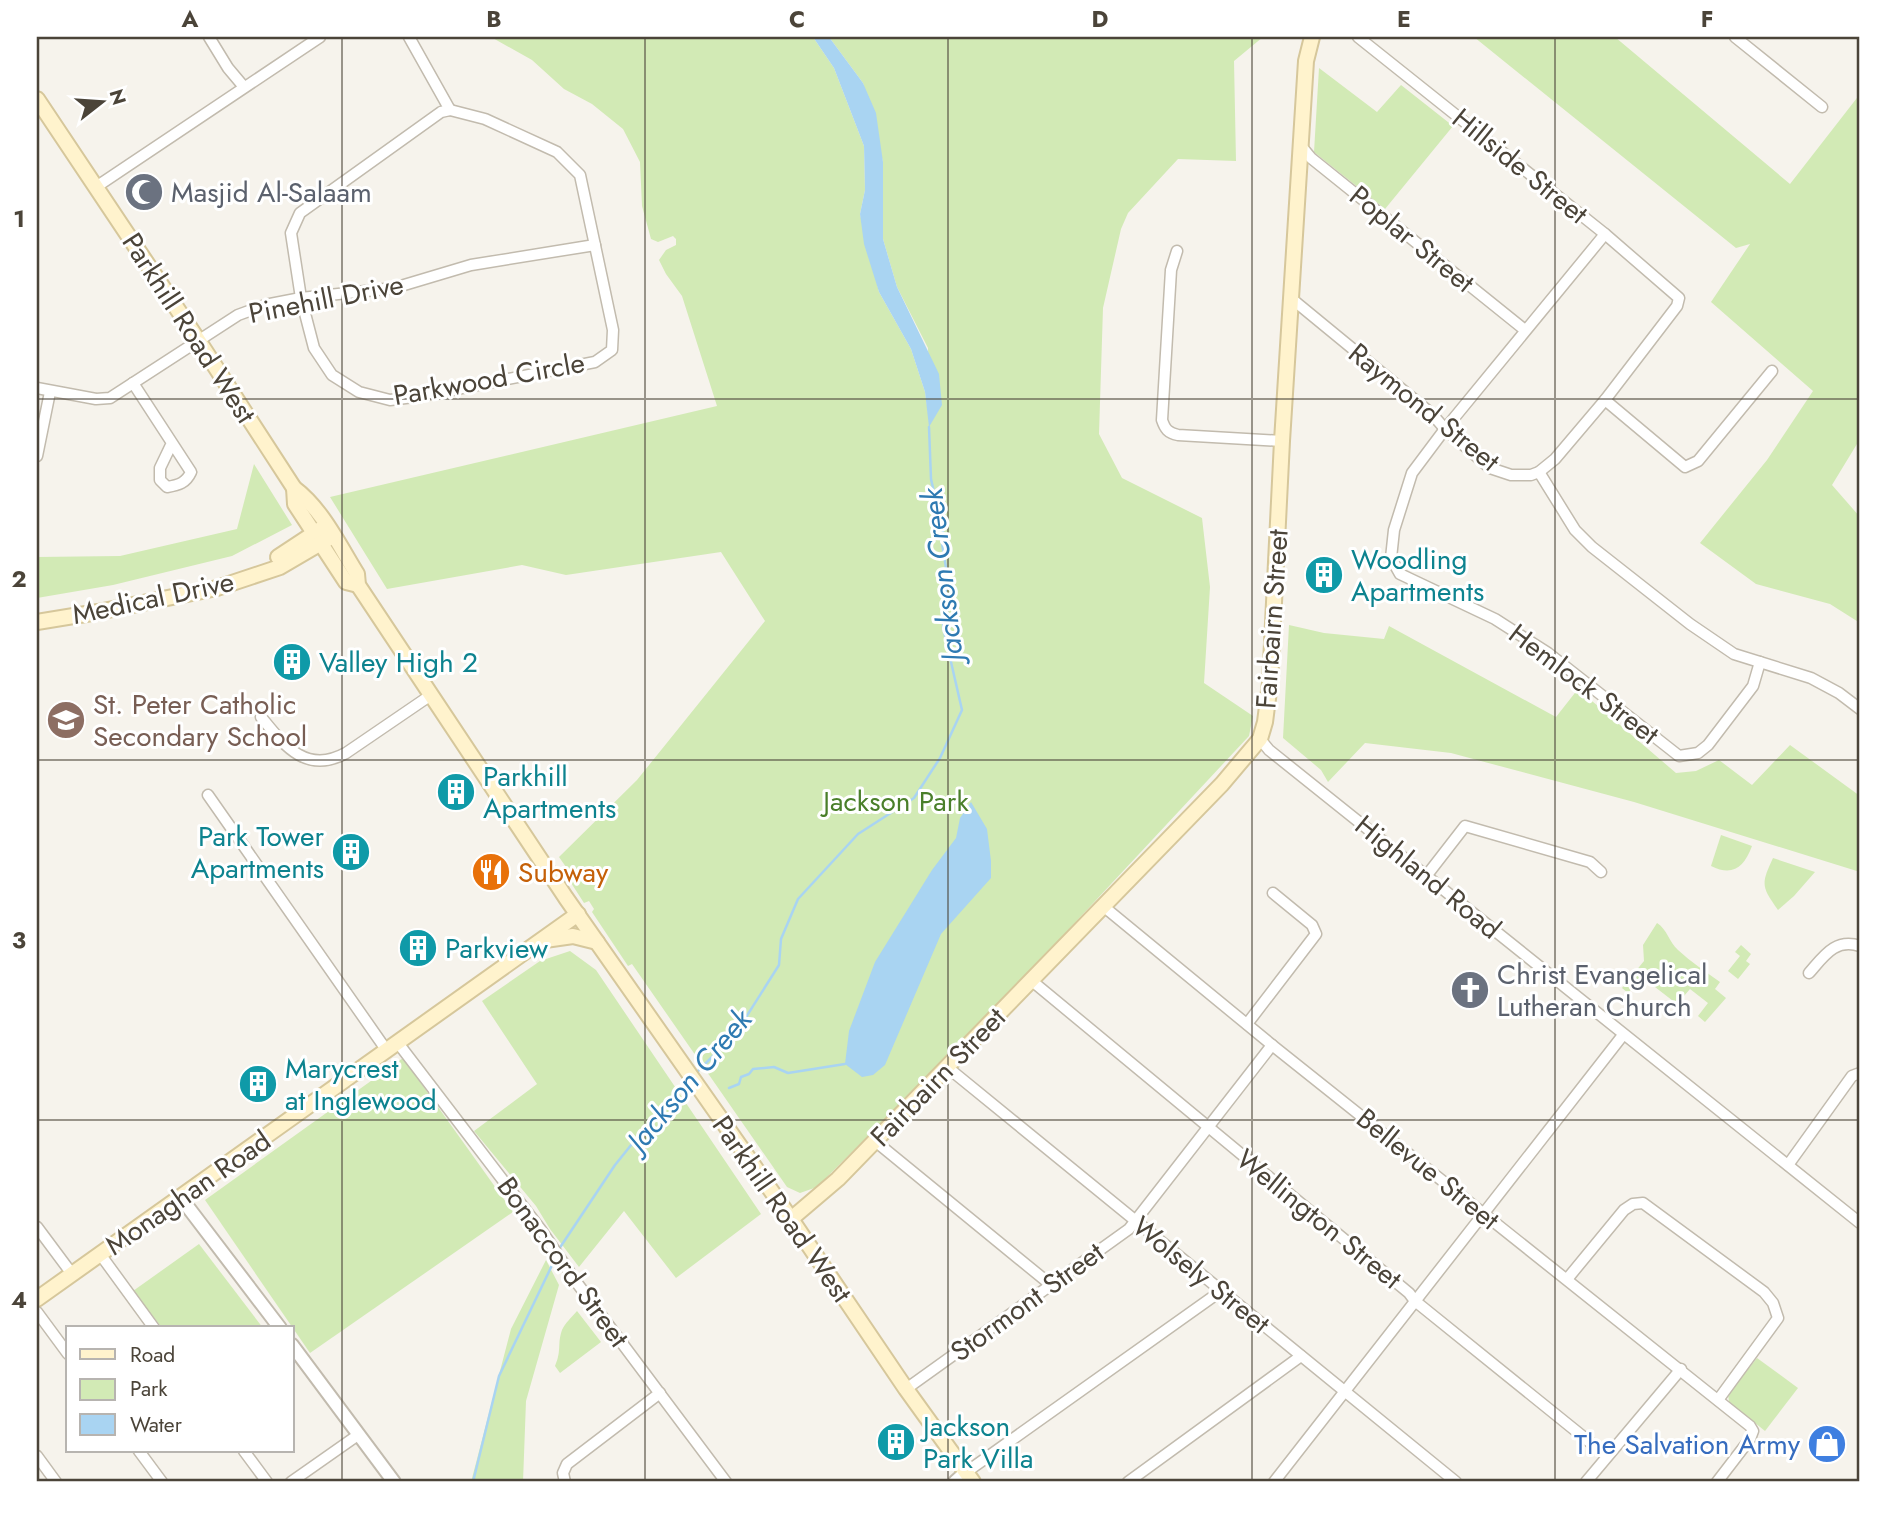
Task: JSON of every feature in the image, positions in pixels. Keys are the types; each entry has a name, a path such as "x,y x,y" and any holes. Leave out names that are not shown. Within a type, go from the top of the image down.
{"main road":[{"name":"Fairbairn Street","path":"791,1219 838,1179 1032,981 1222,783 1259,739 1265,722 1270,683 1306,61 1312,37"},
{"name":"Parkhill Road West","path":"37,99 294,488 308,499 346,582 358,586 597,942 791,1219 965,1479"},
{"name":"Medical Drive","path":"37,622 217,589 280,567 324,534"},
{"name":"Monaghan Road","path":"37,1299 578,914"},
{"path":"540,941 573,936 597,942"}],"street":[{"path":"209,37 228,68 244,87"},
{"path":"96,187 320,37"},
{"path":"409,37 450,110"},
{"name":"Hillside Street","path":"1358,37 1605,234 1679,298 1677,306 1605,400"},
{"path":"1735,37 1822,107"},
{"name":"Parkwood Circle","path":"450,110 485,119 557,152 580,175 595,245 613,330 611,350 595,362 390,400 359,392 332,374 314,348 301,298 291,233 300,213 441,112 450,110"},
{"name":"Poplar Street","path":"1301,146 1311,158 1525,330"},
{"name":"Hemlock Street","path":"1605,234 1412,473 1394,530 1391,558 1400,574 1495,619 1516,632 1602,694 1679,756 1698,753 1708,745 1753,686 1760,662"},
{"name":"Pinehill Drive","path":"37,388 96,399 110,398 239,315 265,305 301,298 394,288 471,265 595,245"},
{"path":"1177,251 1171,270 1162,419 1165,428 1171,434 1178,435 1282,441"},
{"name":"Raymond Street","path":"1292,299 1432,414 1445,429 1490,468 1511,475 1531,475 1539,472 1576,530 1592,547 1690,624 1734,654 1811,678 1839,693 1860,709"},
{"path":"1539,472 1555,459 1605,400 1685,467 1698,461 1772,371"},
{"path":"134,383 172,443"},
{"path":"37,456 50,392"},
{"path":"261,717 296,754 313,760 330,760 346,753 430,695"},
{"name":"Highland Road","path":"1259,739 1269,750 1860,1223"},
{"name":"Bonaccord Street","path":"208,795 393,1047 541,1230 726,1482"},
{"path":"1427,875 1465,826 1590,862 1601,872"},
{"path":"1247,1024 1316,934 1312,925 1273,893"},
{"name":"Bellevue Street","path":"1103,906 1272,1045 1750,1426 1753,1431 1750,1439 1717,1482"},
{"path":"1809,973 1832,948 1850,943 1860,946"},
{"name":"Wellington Street","path":"1032,981 1398,1284 1415,1301 1606,1456"},
{"path":"1277,1481 1623,1035"},
{"name":"Stormont Street","path":"906,1390 1129,1229 1272,1045"},
{"name":"Wolsely Street","path":"947,1067 1456,1482"},
{"path":"1788,1165 1852,1076 1860,1073"},
{"path":"875,1141 1051,1285"},
{"path":"181,1198 278,1326"},
{"path":"1567,1279 1624,1210 1633,1204 1643,1203 1764,1292 1773,1303 1778,1318 1718,1400"},
{"path":"37,1227 72,1274"},
{"path":"100,1254 153,1326"},
{"path":"965,1479 1221,1291"},
{"path":"37,1312 66,1351"},
{"path":"294,1348 394,1482"},
{"path":"1128,1482 1301,1356"},
{"path":"1587,1482 1681,1369"},
{"path":"565,1482 567,1464 660,1393"},
{"path":"291,1482 358,1435"},
{"path":"140,1452 162,1482"},
{"path":"245,1452 267,1482"},
{"path":"37,1456 57,1482"}],"green space":[{"name":"Jackson Park","path":"491,37 813,37 834,68 864,146 865,190 860,214 879,292 911,349 925,392 930,426 928,348 897,287 883,239 883,162 863,83 829,37 1263,37 1234,61 1236,161 1178,159 1128,213 1121,229 1103,308 1099,434 1122,478 1202,518 1210,587 1204,683 1253,716 1249,736 1029,972 884,1120 817,1187 800,1193 787,1187 632,964 628,966 592,912 594,909 589,901 584,903 564,872 566,867 559,857 637,780 765,621 721,552 566,575 522,565 387,589 330,497 717,406 682,296 659,260 666,250 676,245 676,239 673,236 658,242 651,239 642,206 640,162 623,129 592,104 564,89 532,60"},
{"path":"1474,37 1615,37 1790,184 1860,94 1860,439 1832,485 1860,517 1860,623 1830,604 1756,584 1700,543 1767,460 1813,391 1711,302 1750,244 1736,248"},
{"path":"1319,68 1377,112 1401,85 1453,126 1385,209 1314,152"},
{"path":"254,464 292,525 232,556 113,585 37,598 37,557 120,556 237,529"},
{"path":"1289,625 1324,633 1384,639 1389,626 1556,717 1578,689 1676,773 1696,771 1719,760 1752,785 1790,745 1860,796 1860,872 1634,802 1451,753 1365,743 1328,782 1321,770 1283,738"},
{"path":"1721,835 1752,846 1745,860 1732,870 1711,866"},
{"path":"1773,858 1815,872 1778,910 1765,885 1766,874"},
{"path":"1657,923 1678,950 1720,982 1715,989 1726,998 1705,1022 1698,1016 1708,1003 1690,989 1677,1004 1642,977 1628,993 1622,988 1644,961 1643,945"},
{"path":"1741,945 1751,954 1746,961 1750,964 1738,979 1728,971 1740,956 1735,952"},
{"path":"570,951 596,970 761,1214 676,1278 624,1211 579,1267 536,1206 474,1131 537,1084 482,1001 540,961"},
{"path":"403,1058 513,1212 310,1353 205,1200"},
{"path":"199,1244 261,1326 160,1326 133,1291"},
{"path":"546,1260 559,1285 526,1401 523,1482 471,1482 511,1329"},
{"path":"577,1311 601,1342 560,1373 555,1366 562,1330"},
{"path":"1757,1358 1798,1388 1765,1431 1729,1402 1728,1394"}],"water":[{"name":"Jackson Creek","path":"813,37 829,37 863,83 876,113 883,162 883,239 897,287 939,374 942,405 929,427 925,392 911,349 879,292 864,244 860,214 865,190 864,146 834,68"},
{"path":"971,802 987,829 991,878 941,934 885,1065 873,1075 862,1077 845,1064 849,1031 875,962 932,870 956,838 960,818"}],"waterway":[{"name":"Jackson Creek","path":"696,1073 736,1033 779,965 781,939 798,899 858,834 914,798 940,758 962,710 943,627 947,574 941,537 943,532 931,479 929,427"},
{"path":"729,1088 739,1084 741,1077 753,1069 774,1067 788,1073 845,1064"},
{"name":"Jackson Creek","path":"559,1249 615,1165 689,1081"},
{"name":"Jackson Creek","path":"473,1482 499,1376 555,1259"}],"place":[{"name":"Masjid Al-Salaam","path":"144,192"},
{"name":"Woodling Apartments","path":"1324,575"},
{"name":"Valley High 2","path":"292,662"},
{"name":"St. Peter Catholic Secondary School","path":"66,720"},
{"name":"Parkhill Apartments","path":"456,792"},
{"name":"Park Tower Apartments","path":"351,852"},
{"name":"Subway","path":"491,872"},
{"name":"Parkview","path":"418,948"},
{"name":"Christ Evangelical Lutheran Church","path":"1470,990"},
{"name":"Marycrest at Inglewood","path":"258,1084"},
{"name":"Jackson Park Villa","path":"896,1442"},
{"name":"The Salvation Army","path":"1827,1444"}]}
